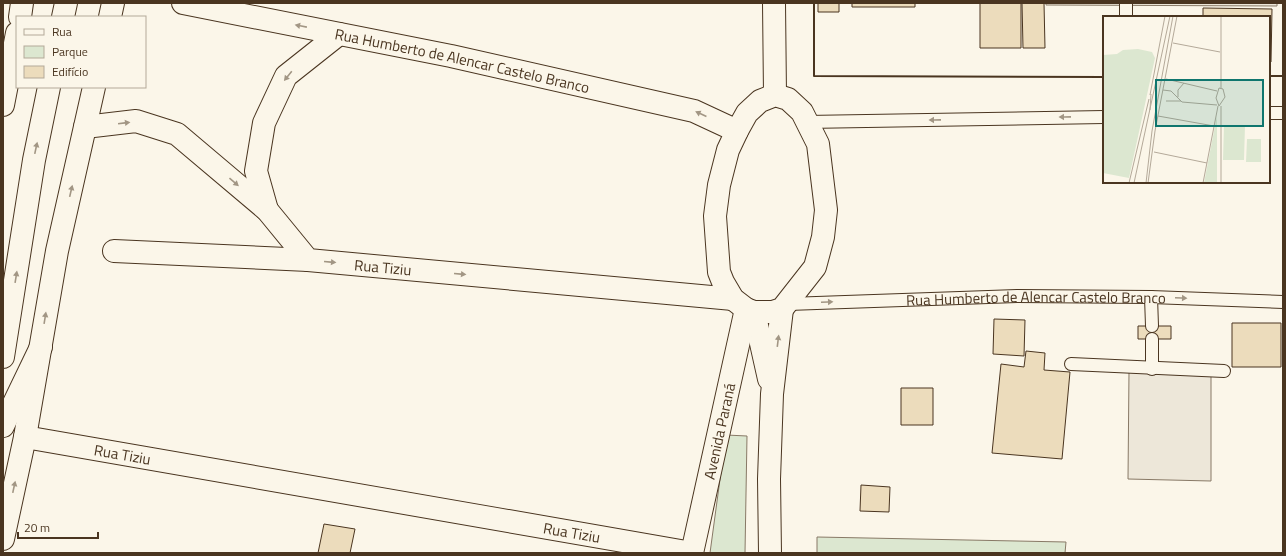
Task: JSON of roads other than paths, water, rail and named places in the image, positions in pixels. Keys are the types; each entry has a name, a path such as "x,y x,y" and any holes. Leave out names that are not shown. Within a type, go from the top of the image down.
{"street":[{"path":"20,16 22,3"},
{"path":"64,16 66,3"},
{"path":"110,16 114,3"},
{"name":"Rua Humberto de Alencar Castelo Branco","path":"183,3 451,56 694,111 737,130"},
{"path":"774,3 775,95"},
{"path":"267,210 256,171 264,123 286,76 339,34"},
{"path":"3,105 16,39"},
{"path":"3,357 34,160 49,88"},
{"path":"3,539 25,437 57,251 94,88"},
{"path":"770,553 769,479 772,394 785,306 814,267 823,237 826,210 818,144 802,112 788,100 775,95 760,101 747,113 737,130 728,150 719,185 715,216 719,272 744,307 772,394"},
{"path":"85,127 136,121 177,134 267,210 308,260"},
{"name":"Rua Tiziu","path":"114,251 308,260 744,307 773,312 785,306"},
{"name":"Avenida Paraná","path":"692,553 744,307"},
{"path":"3,426 41,347"},
{"name":"Rua Tiziu","path":"25,437 692,553"}],"lane":[{"path":"1126,3 1126,16"},
{"path":"1270,114 1283,113"},
{"path":"806,122 1103,117"},
{"name":"Rua Humberto de Alencar Castelo Branco","path":"785,306 1017,296 1151,297 1283,302"},
{"path":"1151,297 1152,326"},
{"path":"1152,339 1152,369"},
{"path":"1071,364 1152,369 1224,370"}]}
